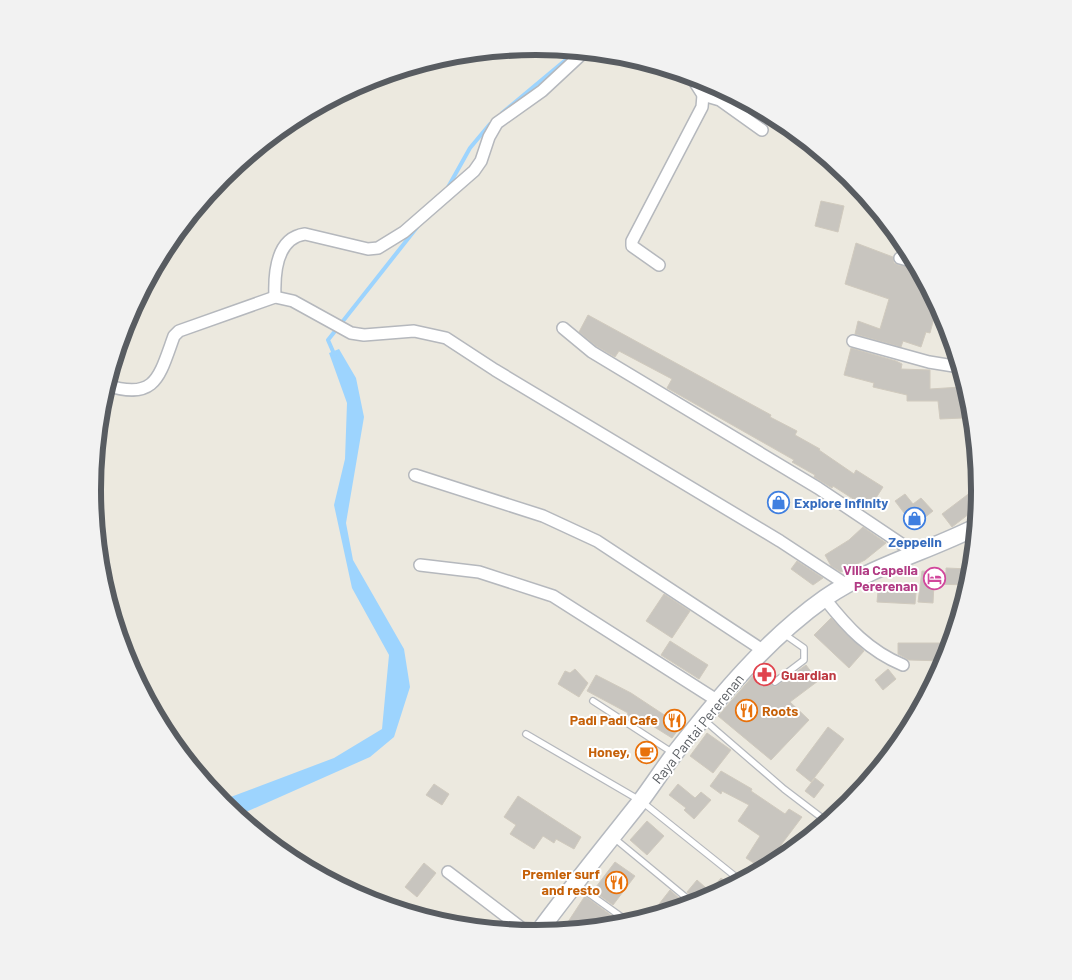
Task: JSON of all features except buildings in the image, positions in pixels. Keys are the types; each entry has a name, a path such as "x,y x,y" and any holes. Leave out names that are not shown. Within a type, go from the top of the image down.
{"street":[{"path":"275,297 275,276 278,260 290,240 296,235 305,234 368,249 378,248 404,232 478,167 489,137 497,124 542,91 578,57"},
{"path":"659,265 637,250 632,241 702,107 703,95 697,86"},
{"path":"703,95 720,100 762,130"},
{"path":"900,258 905,259"},
{"path":"113,387 132,392 145,389 156,379 174,336 179,331 275,297 292,301 351,333 364,335 414,331 446,338 495,370 780,541 847,585"},
{"path":"563,328 592,352 818,488 915,553"},
{"path":"853,341 929,362 953,366"},
{"path":"415,475 543,516 568,526 596,541 764,651"},
{"name":"Raya Pantai Pererenan","path":"549,925 575,883 641,801 674,754 718,701 764,651 825,598 847,585 876,569 969,531"},
{"path":"420,565 479,572 553,596 718,701"},
{"path":"825,598 839,617 871,648 884,657 903,665"},
{"path":"448,872 517,924"}],"lane":[{"path":"775,682 804,660 805,656 804,648 783,634"},
{"path":"593,701 674,754"},
{"path":"703,719 784,789 822,818"},
{"path":"526,734 641,801 735,876"},
{"path":"612,836 687,898"},
{"path":"575,883 622,917"}],"water":[{"path":"339,349 356,378 364,417 346,523 353,560 404,649 410,687 394,737 370,757 244,813 228,798 334,758 382,729 389,655 352,588 334,505 345,459 347,403 329,353"}],"waterway":[{"path":"502,113 569,57"},
{"path":"447,189 470,148 490,124"},
{"path":"335,356 328,340 418,226"}],"place":[{"name":"Explore Infinity","path":"778,503"},
{"name":"Zeppelin","path":"915,519"},
{"name":"Villa Capella Pererenan","path":"934,578"},
{"name":"Guardian","path":"765,675"},
{"name":"Roots","path":"746,711"},
{"name":"Padi Padi Cafe","path":"674,720"},
{"name":"Honey,","path":"646,752"},
{"name":"Premier surf and resto","path":"616,882"}]}
